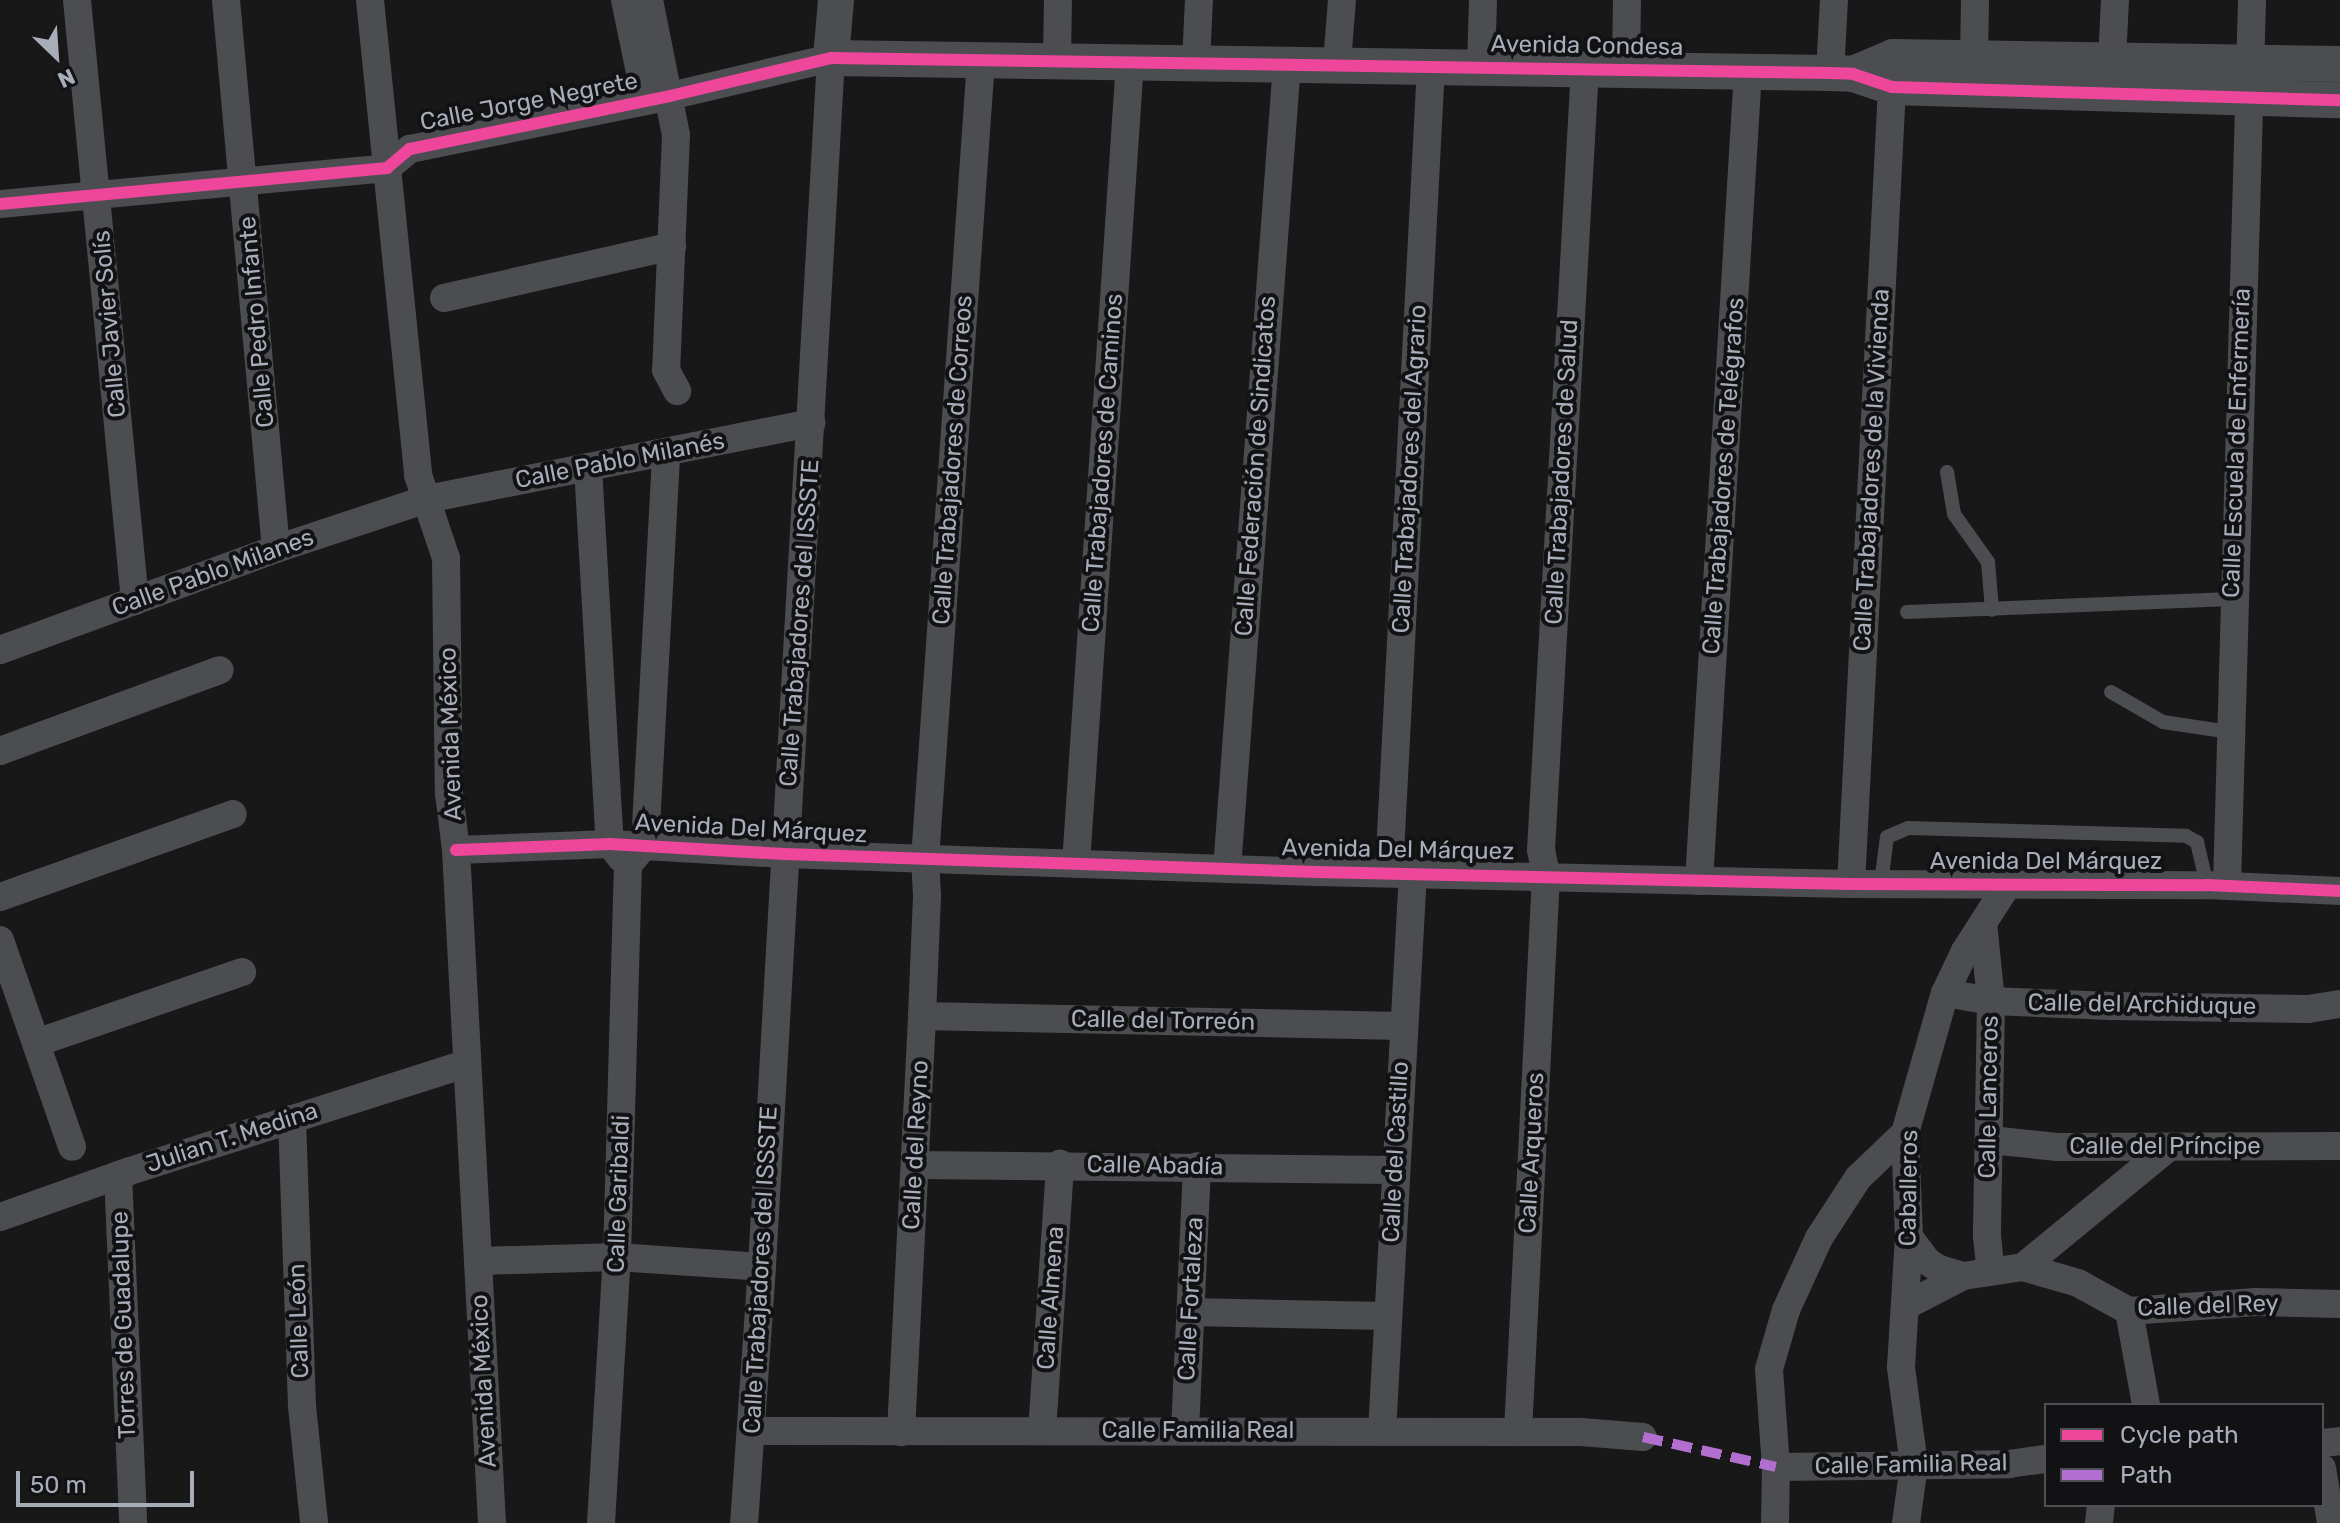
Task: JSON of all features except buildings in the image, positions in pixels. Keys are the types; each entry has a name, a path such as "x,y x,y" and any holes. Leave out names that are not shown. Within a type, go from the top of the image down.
{"street":[{"name":"Calle Javier Solís","path":"77,0 135,601"},
{"name":"Calle Pedro Infante","path":"226,0 276,549"},
{"name":"Avenida México","path":"370,0 418,475 446,558 449,793 456,850 492,1523"},
{"path":"625,0 658,99 676,135 666,370 677,391"},
{"path":"649,0 658,99"},
{"path":"831,58 836,0"},
{"path":"1057,61 1058,0"},
{"path":"1196,63 1199,0"},
{"path":"1337,63 1342,0"},
{"path":"1481,67 1483,0"},
{"path":"1626,69 1627,0"},
{"path":"1834,0 1842,73"},
{"path":"1974,59 1975,0"},
{"path":"2112,61 2115,0"},
{"name":"Calle Escuela de Enfermería","path":"2217,885 2230,732 2252,0"},
{"name":"Calle Jorge Negrete","path":"0,204 387,168 410,149 658,99 831,58"},
{"name":"Avenida Condesa","path":"831,58 1892,72 2249,98 2340,100"},
{"name":"Calle Trabajadores del ISSSTE","path":"744,1523 753,1431 831,58"},
{"name":"Avenida Condesa","path":"1892,72 1974,59 2340,64"},
{"name":"Calle Trabajadores de Correos","path":"925,859 981,60"},
{"name":"Calle Trabajadores de Caminos","path":"1076,864 1130,61"},
{"name":"Calle Federación de Sindicatos","path":"1227,869 1287,64"},
{"name":"Calle Trabajadores del Agrario","path":"1401,873 1431,65"},
{"name":"Calle Trabajadores de Salud","path":"1546,875 1541,850 1585,69"},
{"name":"Calle Trabajadores de Telégrafos","path":"1699,881 1748,71"},
{"name":"Calle Trabajadores de la Vivienda","path":"1851,884 1892,72"},
{"path":"444,298 672,246"},
{"name":"Calle Pablo Milanés","path":"427,499 812,423"},
{"name":"Calle Garibaldi","path":"601,1523 601,1479 617,1257 627,851 666,453"},
{"name":"Calle Garibaldi","path":"588,467 627,851"},
{"name":"Calle Pablo Milanes","path":"0,650 276,549 427,499"},
{"path":"0,751 220,670"},
{"path":"0,897 233,814"},
{"name":"Avenida Del Márquez","path":"456,850 785,854 1699,881 2217,885 2340,891"},
{"name":"Calle del Reyno","path":"901,1432 916,1165 925,859"},
{"name":"Calle del Castillo","path":"1382,1432 1403,1026 1401,873"},
{"name":"Calle Arqueros","path":"1518,1432 1546,875"},
{"name":"Caballeros","path":"1906,1523 1914,1465 1901,1367 1909,1237 1905,1133 1945,993 2008,884"},
{"name":"Calle Lanceros","path":"1983,923 1991,1001 1987,1236 1991,1272"},
{"path":"0,940 72,1147"},
{"path":"36,1043 242,972"},
{"name":"Calle del Archiduque","path":"1945,993 1991,1001 2308,1009 2340,1004"},
{"name":"Calle del Torreón","path":"922,1016 1403,1026"},
{"name":"Julian T. Medina","path":"0,1217 118,1175 466,1064"},
{"name":"Calle León","path":"292,1119 302,1406 314,1523"},
{"path":"1775,1523 1776,1467 1769,1369 1786,1310 1819,1238 1858,1178 1905,1133"},
{"name":"Calle del Príncipe","path":"1990,1140 2058,1147 2340,1146"},
{"path":"2023,1267 2168,1148"},
{"name":"Calle Abadía","path":"916,1165 1060,1164 1394,1170"},
{"name":"Calle Almena","path":"1042,1431 1060,1164"},
{"name":"Calle Fortaleza","path":"1185,1431 1197,1166"},
{"name":"Torres de Guadalupe","path":"118,1175 133,1523"},
{"path":"1909,1237 1927,1261 1939,1269 1963,1276"},
{"path":"478,1261 617,1257 762,1267"},
{"name":"Calle del Rey","path":"1963,1276 2023,1267 2078,1283 2129,1311 2256,1302 2340,1304"},
{"path":"1905,1306 1963,1276"},
{"path":"2129,1311 2146,1403"},
{"path":"1190,1312 1386,1316"},
{"name":"Calle Familia Real","path":"753,1431 1518,1432 1643,1437"},
{"name":"Calle Familia Real","path":"1776,1467 2009,1464 2044,1459"},
{"path":"2324,1480 2331,1523"}],"lane":[{"path":"1947,472 1954,514 1988,562 1992,610"},
{"path":"1907,612 2232,599"},
{"path":"2111,692 2163,722 2230,732"},
{"path":"1881,883 1887,837 1908,828 2186,836 2197,842 2217,885"}],"marked path":[{"path":"1643,1437 1776,1467"}],"cycle path":[{"path":"0,204 387,168 410,149 670,96 831,58 1830,73 1853,74 1892,87 2340,100"},
{"path":"456,850 610,844 785,854 1317,872 1851,884 2207,885 2340,891"}]}
